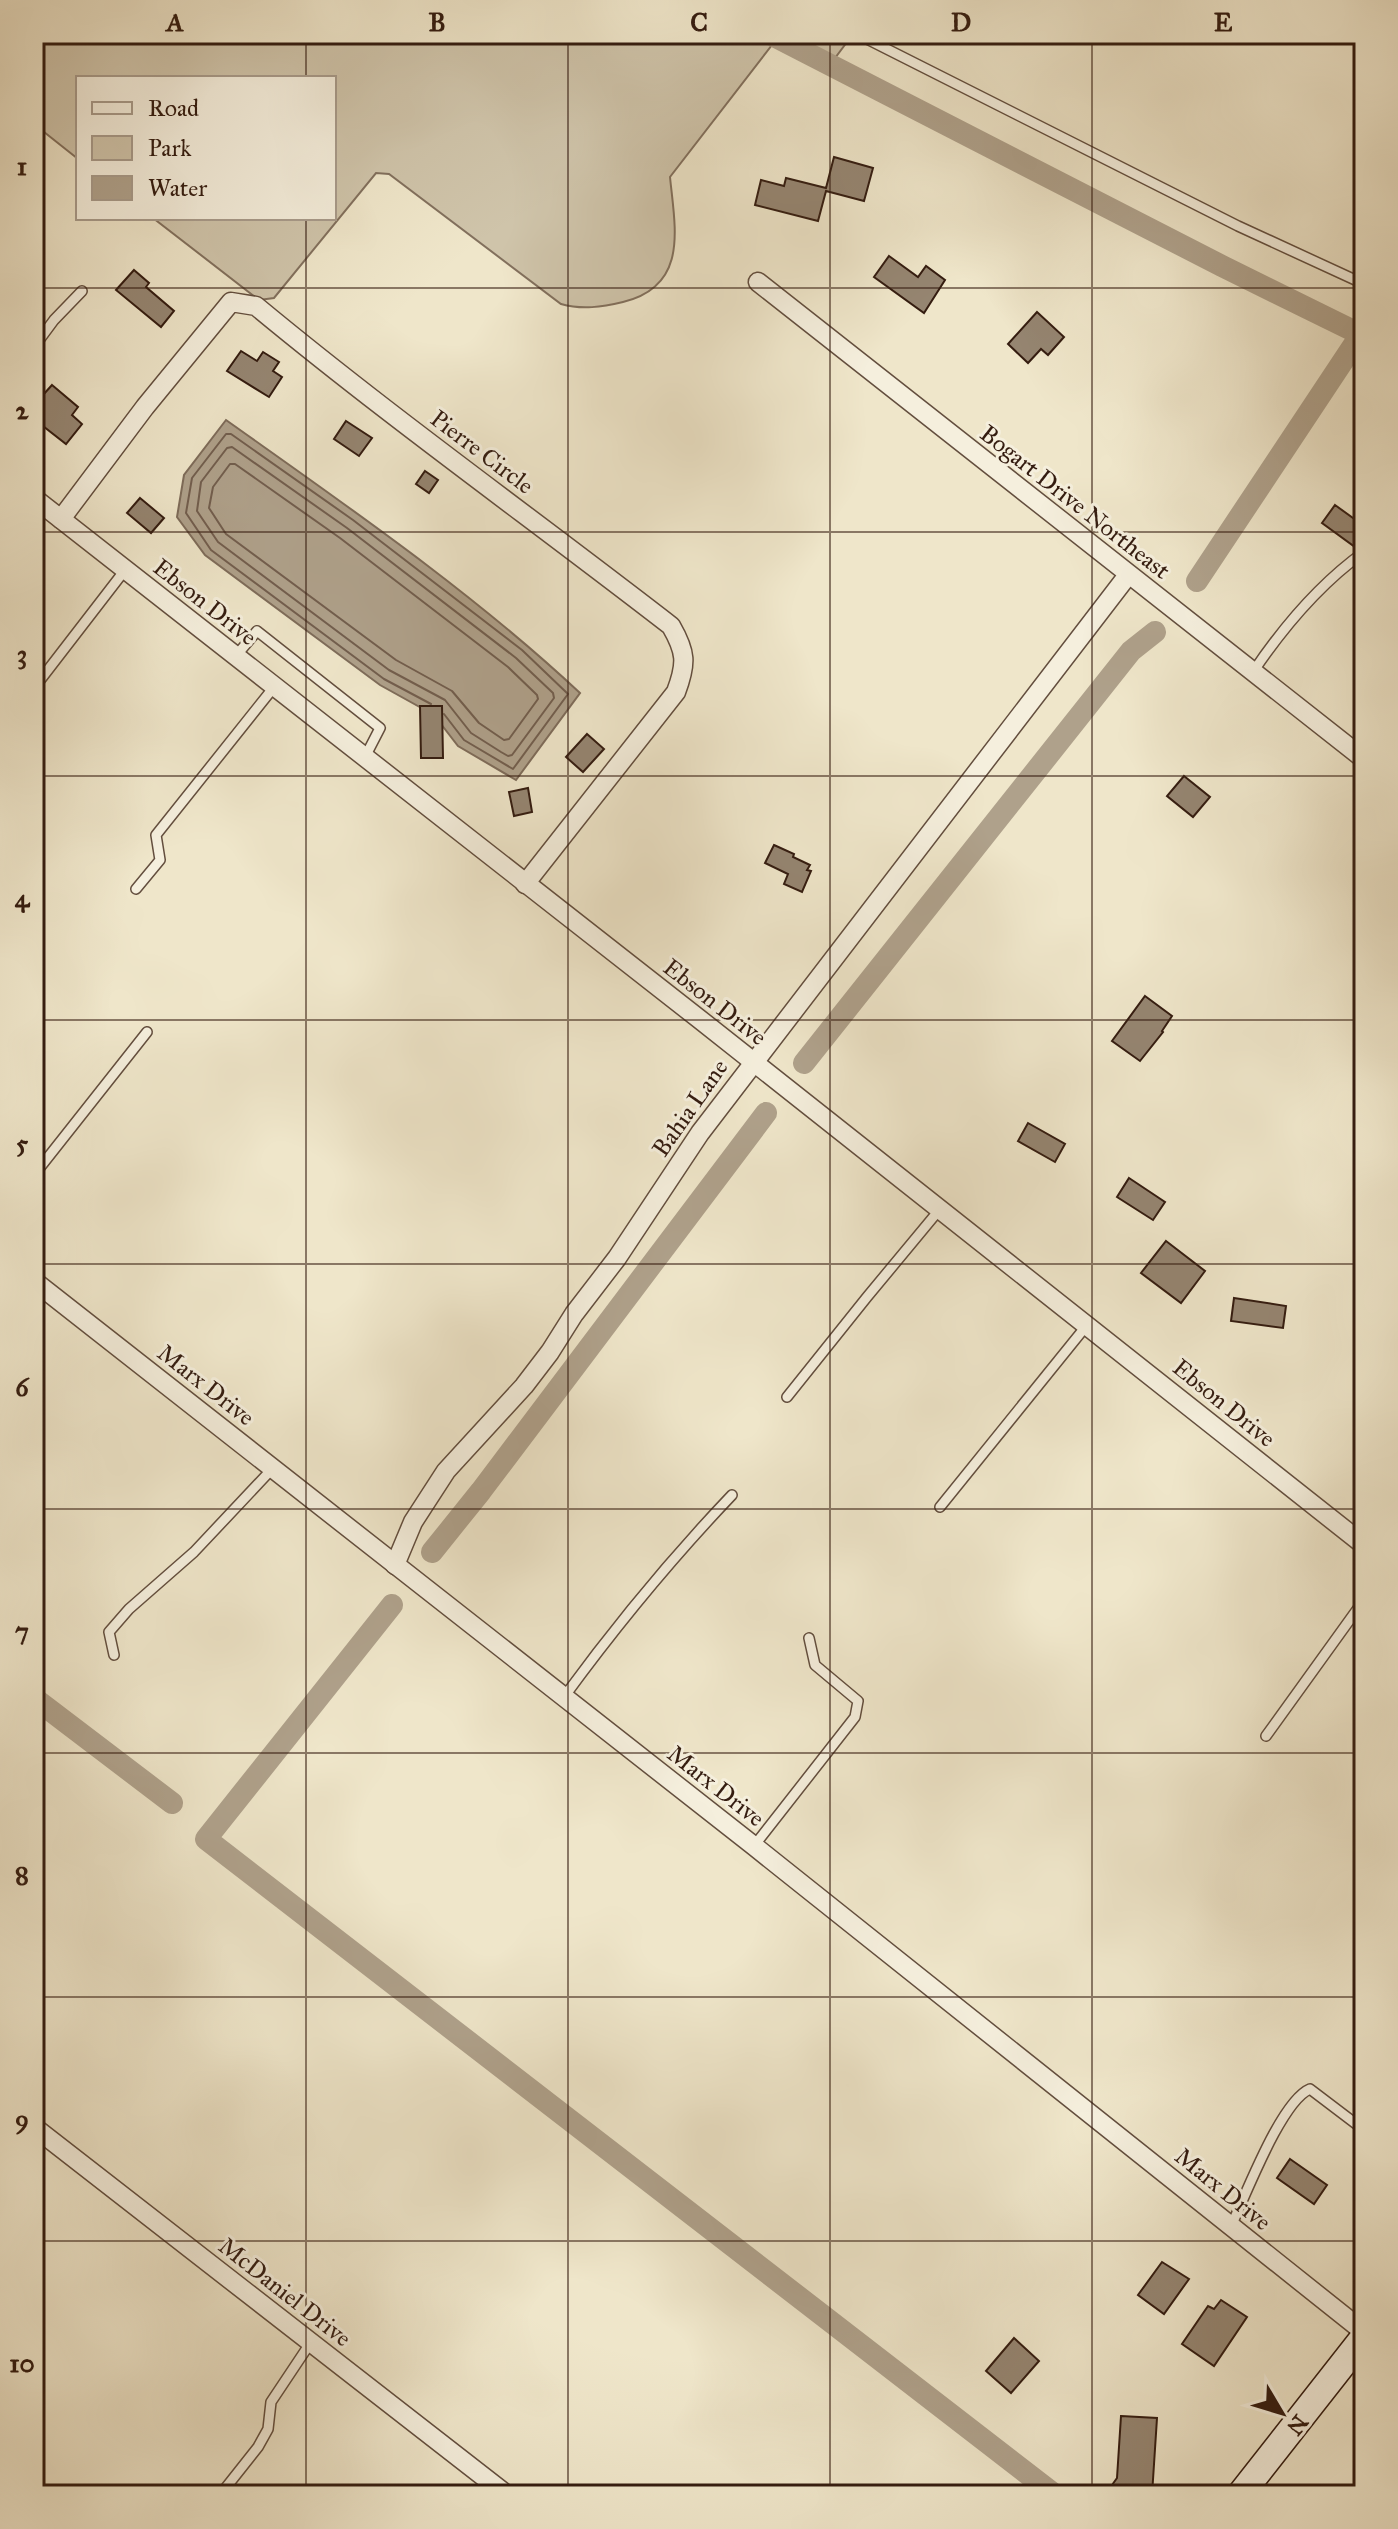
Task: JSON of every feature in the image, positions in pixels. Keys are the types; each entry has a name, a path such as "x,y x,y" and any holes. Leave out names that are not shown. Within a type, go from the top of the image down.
{"street":[{"name":"Bogart Drive Northeast","path":"758,282 1364,759"},
{"name":"Pierre Circle","path":"61,519 145,407 231,302 256,306 377,403 671,626 683,646 685,670 676,692 525,884"},
{"name":"Ebson Drive","path":"34,498 1364,1545"},
{"name":"Bahia Lane","path":"395,1565 413,1522 436,1483 524,1386 550,1352 700,1133 1128,575"},
{"name":"Marx Drive","path":"34,1281 754,1846 1364,2335"},
{"name":"McDaniel Drive","path":"34,2127 507,2495"},
{"path":"1240,2495 1364,2335"}],"lane":[{"path":"857,34 1238,226 1364,284"},
{"path":"34,347 82,291"},
{"path":"1253,672 1278,635 1344,566 1364,552"},
{"path":"34,688 125,570"},
{"path":"235,657 257,631 289,655 380,728 364,759"},
{"path":"136,889 160,860 156,835 274,687"},
{"path":"34,1175 147,1032"},
{"path":"787,1397 940,1209"},
{"path":"940,1507 1087,1325"},
{"path":"114,1655 109,1632 129,1609 194,1552 273,1468"},
{"path":"564,1697 613,1631 689,1540 732,1495"},
{"path":"1266,1736 1364,1600"},
{"path":"754,1846 855,1717 858,1701 815,1665 809,1638"},
{"path":"1231,2226 1282,2118 1301,2093 1310,2089 1364,2130"},
{"path":"220,2495 258,2447 268,2429 271,2402 311,2342"}],"green space":[{"path":"34,34 853,34 826,70 772,45 670,177 675,235 668,269 659,283 644,294 600,306 561,304 389,174 376,173 274,298 259,300 156,220 336,220 336,76 76,76 76,157 34,124"}],"water":[{"path":"226,420 452,584 580,693 516,780 458,746 434,715 380,685 205,555 177,517 184,475"}],"building":[{"path":"834,157 873,168 864,201 826,191 818,221 755,205 761,180 784,186 786,178 826,188"},
{"path":"889,256 918,277 926,266 945,280 924,313 874,277"},
{"path":"134,270 149,283 146,287 174,311 161,327 116,290"},
{"path":"1037,312 1064,337 1048,355 1041,349 1028,363 1008,344"},
{"path":"241,351 257,361 263,352 279,362 273,371 282,377 269,397 227,371"},
{"path":"52,385 78,407 72,415 82,424 66,444 34,419 34,405"},
{"path":"346,421 372,438 359,456 334,439"},
{"path":"425,471 438,480 429,493 416,484"},
{"path":"140,498 164,518 151,533 127,513"},
{"path":"1335,505 1364,526 1364,535 1355,547 1322,523"},
{"path":"420,706 442,706 443,758 421,758"},
{"path":"587,734 604,749 583,772 566,757"},
{"path":"1184,776 1210,797 1193,817 1167,796"},
{"path":"528,788 532,812 514,816 509,792"},
{"path":"774,845 810,865 807,870 811,871 802,892 784,884 788,874 765,863"},
{"path":"1145,996 1172,1016 1140,1061 1112,1041"},
{"path":"1028,1123 1065,1144 1055,1162 1018,1141"},
{"path":"1129,1178 1165,1202 1153,1220 1117,1197"},
{"path":"1166,1241 1205,1271 1181,1303 1141,1273"},
{"path":"1234,1298 1286,1306 1283,1328 1231,1321"},
{"path":"1290,2159 1327,2185 1314,2204 1277,2178"},
{"path":"1162,2262 1189,2279 1164,2314 1138,2295"},
{"path":"1221,2300 1247,2317 1214,2366 1182,2344 1208,2306 1214,2309"},
{"path":"1014,2338 1039,2361 1011,2393 986,2371"},
{"path":"1121,2416 1157,2418 1152,2495 1105,2495 1117,2478"}],"waterway":[{"path":"770,34 1364,336"},
{"path":"1197,581 1361,334"},
{"path":"804,1063 1131,651 1155,632"},
{"path":"432,1552 766,1113"},
{"path":"392,1605 206,1839 1055,2495"},
{"path":"34,1698 172,1803"}]}
